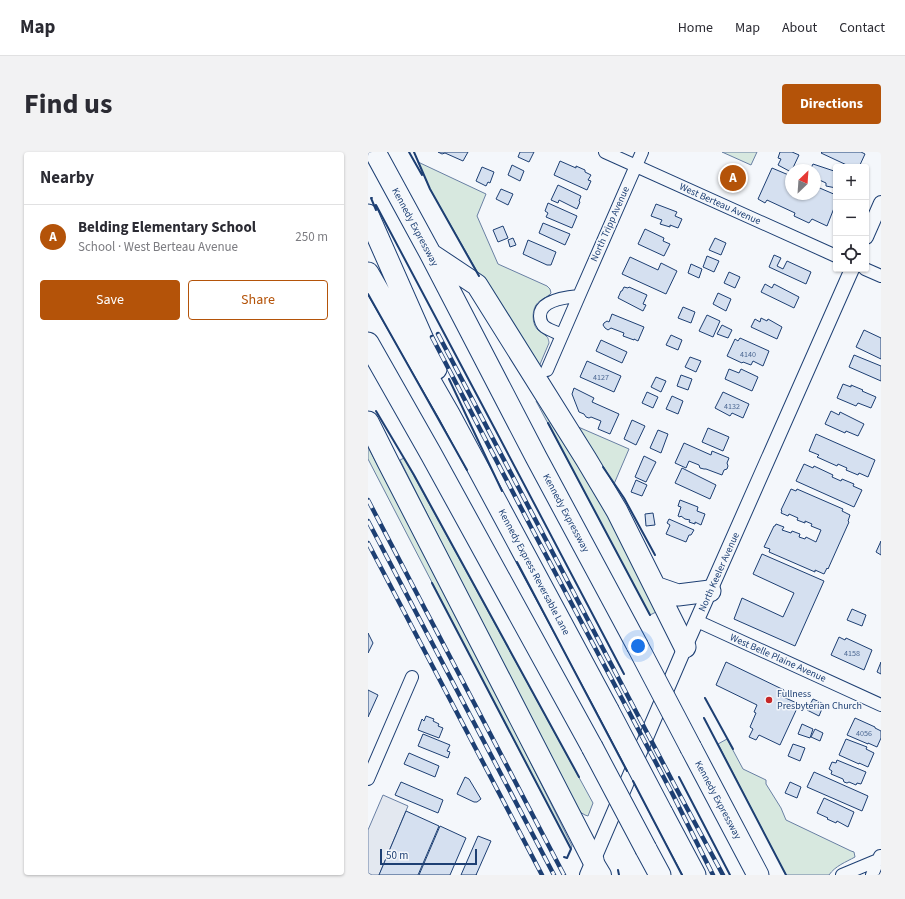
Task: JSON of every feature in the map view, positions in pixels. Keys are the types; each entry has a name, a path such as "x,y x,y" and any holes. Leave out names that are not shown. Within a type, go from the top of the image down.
{"highway":[{"name":"Kennedy Expressway","path":"375,152 430,253 758,875"},
{"path":"368,215 436,368 449,414"},
{"path":"430,253 477,285 617,511 685,647"},
{"name":"Kennedy Express Reversable Lane","path":"368,273 449,414 695,875"},
{"path":"368,343 431,454 592,747 660,875"},
{"path":"368,422 594,870"},
{"path":"655,588 678,595 710,591"}],"street":[{"name":"West Berteau Avenue","path":"605,152 833,255"},
{"name":"North Tripp Avenue","path":"548,370 578,296 642,152"},
{"path":"866,236 881,203"},
{"path":"869,271 881,276"},
{"name":"North Keeler Avenue","path":"594,870 685,647 851,272"},
{"path":"562,335 544,327 540,320 540,313 545,306 562,298 578,296"},
{"name":"West Belle Plaine Avenue","path":"697,621 881,705"},
{"path":"368,779 412,677"},
{"path":"842,875 879,856"},
{"path":"872,875 879,856"}],"shaded area":[{"path":"722,152 757,152 751,165"},
{"path":"418,162 486,194 477,216 498,264 547,286 550,289 551,293 538,303 533,314 535,326 547,337 549,342 538,369 489,292 430,189"},
{"path":"541,399 575,451 658,611 650,615 536,401"},
{"path":"576,426 629,449 614,484"},
{"path":"368,447 461,623 572,846 571,849 368,459"},
{"path":"404,458 593,803 588,816 580,812 523,705 400,460"},
{"path":"727,739 743,769 766,780 766,784 781,808 786,820 854,852 855,857 837,867 829,875 786,875 718,744"},
{"path":"383,795 408,806 379,875 372,875 368,873 368,830"}],"building":[{"path":"438,152 468,152 463,161 445,153 442,154"},
{"path":"520,152 534,152 529,162 518,157"},
{"path":"780,152 792,152 799,155 795,164 785,164 785,169 778,165 781,159 778,158"},
{"path":"861,152 865,154 860,164 845,164 821,153"},
{"path":"560,161 585,170 585,172 591,175 588,180 591,181 587,190 554,175"},
{"path":"512,165 524,171 520,181 508,175"},
{"path":"482,167 494,172 490,183 488,182 486,186 476,181"},
{"path":"821,167 833,171 833,187 826,186 826,183 821,181"},
{"path":"772,168 785,173 785,200 821,200 821,189 833,194 833,211 827,226 812,219 809,223 794,216 795,213 767,200 765,203 758,199"},
{"path":"558,185 581,196 577,209 559,200 558,203 551,200"},
{"path":"501,189 513,194 508,205 496,199"},
{"path":"548,203 577,216 572,228 546,217 548,213 545,211"},
{"path":"656,204 677,212 675,216 682,219 678,228 660,224 662,220 651,216"},
{"path":"543,223 570,234 565,245 539,233"},
{"path":"503,226 508,238 498,242 493,230"},
{"path":"645,229 664,238 663,241 670,244 664,256 638,244"},
{"path":"513,238 516,245 510,247 508,240"},
{"path":"715,238 726,243 721,255 709,250"},
{"path":"528,240 556,252 551,265 547,265 523,254"},
{"path":"774,255 781,258 777,266 783,269 787,261 811,272 806,284 769,267"},
{"path":"707,256 719,261 714,272 703,267"},
{"path":"630,257 658,270 661,263 677,271 666,294 622,274"},
{"path":"691,264 702,269 699,278 688,273"},
{"path":"729,272 740,277 735,288 724,283"},
{"path":"765,284 772,288 774,284 799,297 794,308 761,292"},
{"path":"624,287 629,287 647,295 643,304 646,305 643,311 618,298"},
{"path":"718,293 731,299 726,311 713,304"},
{"path":"683,307 695,312 691,323 678,318"},
{"path":"612,314 644,327 638,341 623,336 624,333 611,328 608,330 605,328 603,325 604,323 607,321 609,322"},
{"path":"707,315 720,321 713,337 699,331"},
{"path":"761,318 767,321 768,319 782,327 777,339 751,327 755,319 760,322"},
{"path":"722,325 732,330 728,338 717,334"},
{"path":"864,330 881,338 881,359 856,347"},
{"path":"671,335 682,340 678,350 666,345"},
{"path":"740,338 769,351 763,366 753,361 751,365 742,363 727,356 735,339 738,341"},
{"path":"601,340 627,352 622,363 596,351"},
{"path":"854,355 881,366 881,381 849,367"},
{"path":"690,357 701,361 696,372 685,367"},
{"path":"587,361 621,376 614,392 580,377"},
{"path":"729,369 739,373 741,369 758,377 752,391 725,379"},
{"path":"681,375 692,379 688,390 677,386"},
{"path":"656,377 666,381 661,392 651,387"},
{"path":"843,384 851,387 851,385 876,397 871,408 858,403 856,406 837,398"},
{"path":"574,388 594,398 592,402 619,414 610,434 598,429 601,421 591,417 586,417 584,414 579,412 572,394"},
{"path":"647,392 658,397 653,408 642,403"},
{"path":"723,392 749,404 743,418 732,413 730,416 715,408"},
{"path":"672,396 683,401 678,414 666,409"},
{"path":"831,411 839,415 840,412 864,424 858,436 846,431 845,433 825,424"},
{"path":"632,420 645,426 636,445 624,439"},
{"path":"708,428 729,437 723,451 702,442"},
{"path":"658,430 668,434 661,453 650,448"},
{"path":"816,434 875,460 868,477 846,470 847,468 838,464 837,466 817,457 819,455 809,451"},
{"path":"684,443 711,455 712,451 729,458 727,469 724,470 722,475 700,468 699,465 689,461 686,468 675,463"},
{"path":"644,456 656,462 646,482 635,477"},
{"path":"804,464 813,468 814,466 833,475 832,477 854,484 853,486 862,490 854,507 796,481"},
{"path":"682,468 716,485 710,499 675,483"},
{"path":"636,480 647,485 642,496 631,492"},
{"path":"791,489 796,491 797,489 843,509 842,511 850,515 849,522 828,569 827,568 824,574 815,570 815,572 769,552 770,549 764,547 776,524 784,527 782,530 791,533 792,531 800,534 799,537 805,539 806,537 816,542 821,530 811,526 812,524 805,521 805,523 797,520 798,518 789,514 788,516 781,513"},
{"path":"680,500 698,507 697,511 705,514 701,525 695,522 695,524 689,522 690,520 678,516 681,507 678,506"},
{"path":"653,513 655,525 646,526 645,514"},
{"path":"669,519 694,530 691,535 689,535 686,542 666,534 670,525 667,523"},
{"path":"881,541 881,555 876,552"},
{"path":"762,554 824,581 795,646 734,619 742,598 783,617 794,593 753,574"},
{"path":"852,609 866,615 862,626 847,620"},
{"path":"368,633 373,643 368,653"},
{"path":"839,637 845,640 846,638 872,650 864,670 831,655"},
{"name":"Fullness Presbyterian Church","path":"726,662 784,690 781,696 799,704 780,745 759,735 756,740 749,737 753,729 750,727 756,713 754,712 757,705 716,685"},
{"path":"881,662 881,674 877,672"},
{"path":"368,690 378,695 368,717"},
{"path":"813,699 824,704 819,716 807,710"},
{"path":"426,716 434,719 433,721 439,724 438,726 443,728 439,738 418,730 422,719 424,721"},
{"path":"855,718 881,731 881,738 877,747 847,735"},
{"path":"802,724 813,729 810,738 798,734"},
{"path":"815,729 823,733 820,741 811,737"},
{"path":"423,734 450,745 447,751 450,752 448,758 418,746"},
{"path":"846,739 867,747 866,749 874,753 868,767 839,755"},
{"path":"793,744 805,748 800,761 788,756"},
{"path":"409,753 439,766 435,777 404,764"},
{"path":"837,760 866,772 861,784 857,783 856,785 849,782 844,782 843,779 831,774 832,771 829,769 832,762 836,763"},
{"path":"814,772 868,796 862,811 807,787"},
{"path":"465,777 469,779 481,799 477,802 457,794"},
{"path":"401,782 443,800 438,813 395,795"},
{"path":"790,782 801,787 797,798 785,793"},
{"path":"824,798 854,812 848,827 837,821 836,823 827,819 828,818 817,813"},
{"path":"406,811 439,826 418,875 379,875"},
{"path":"440,826 466,838 450,875 419,875"},
{"path":"478,836 491,841 476,875 461,875"}],"railway":[{"path":"438,334 723,875"},
{"path":"432,337 672,793 713,875"},
{"path":"368,500 564,875"},
{"path":"368,521 554,875"},
{"path":"368,543 542,875"}],"wall":[{"path":"409,152 422,175"},
{"path":"414,152 430,189 479,276"},
{"path":"372,198 376,210"},
{"path":"376,205 624,674"},
{"path":"368,294 467,470"},
{"path":"449,379 502,491"},
{"path":"376,411 414,475 579,777"},
{"path":"548,423 650,615"},
{"path":"603,467 624,498 655,555"},
{"path":"517,562 627,771"},
{"path":"432,583 571,849 567,858 564,857"},
{"path":"705,698 733,749"},
{"path":"704,718 786,875"},
{"path":"679,777 730,875"},
{"path":"633,781 682,875"},
{"path":"618,870 619,875"}],"place":[{"name":"Belding Elementary School","path":"733,178"},
{"name":"Fullness Presbyterian Church","path":"769,700"}]}
